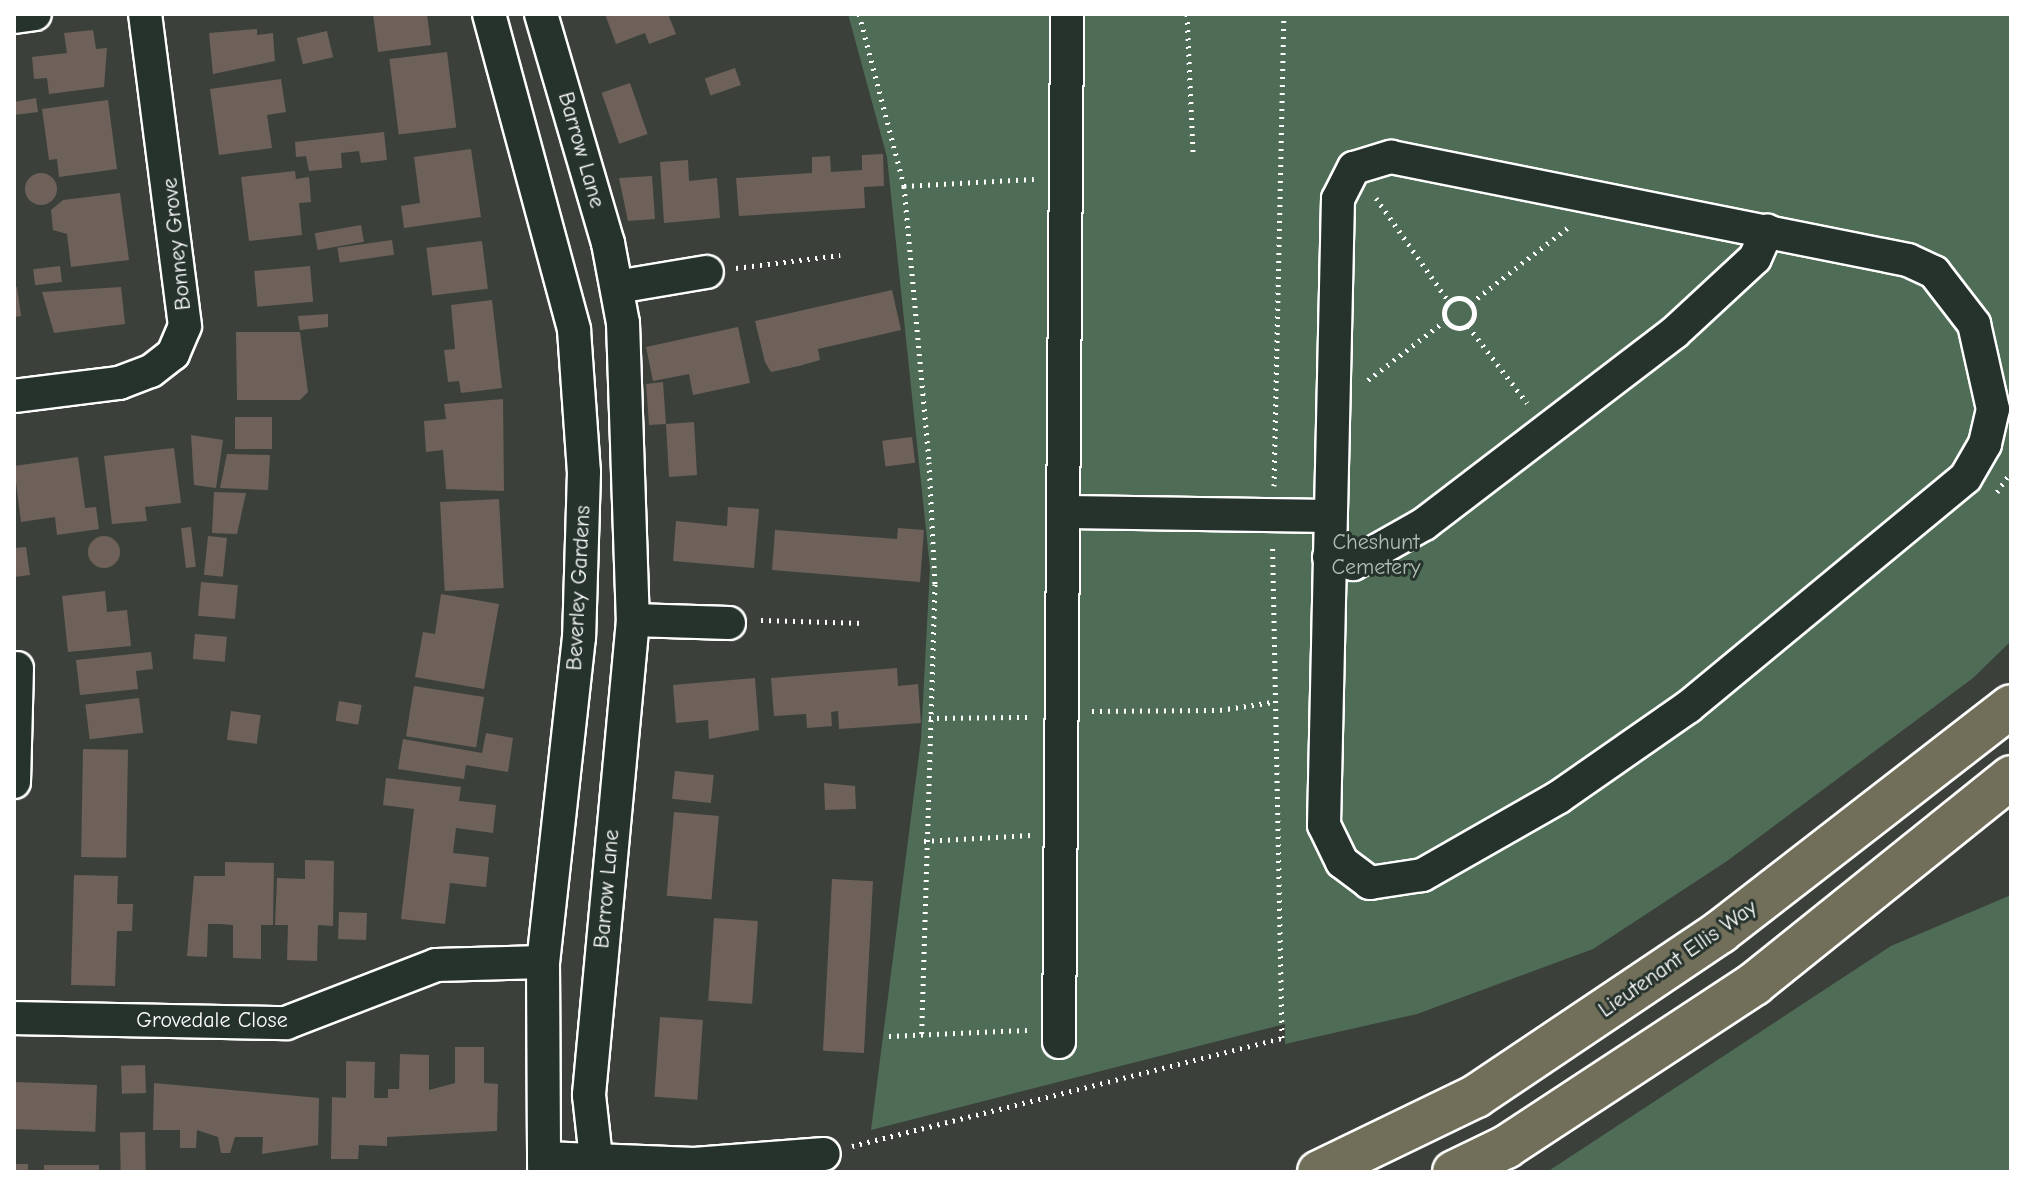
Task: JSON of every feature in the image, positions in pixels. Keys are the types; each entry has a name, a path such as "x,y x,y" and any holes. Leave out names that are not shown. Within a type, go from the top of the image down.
{"main road":[{"name":"Lieutenant Ellis Way","path":"1319,1172 1476,1096 1720,932 2011,706"},
{"path":"1454,1172 1506,1147 1754,984 2011,777"}],"street":[{"path":"14,17 35,14"},
{"name":"Bonney Grove","path":"14,396 119,383 151,371 173,354 185,326 145,14"},
{"name":"Beverley Gardens","path":"489,14 571,316 583,457 579,637 543,962 544,1165"},
{"name":"Barrow Lane","path":"541,14 617,287 633,620 589,1095 596,1158"},
{"path":"1060,1036 1068,512 1067,14"},
{"path":"1391,157 1425,161 1908,260 1934,272 1974,324 1993,409 1985,444 1954,488 1688,707 1559,797 1422,875 1370,883 1342,862 1324,825 1338,199 1354,168 1391,157"},
{"path":"1329,557 1353,564 1424,524 1674,333 1755,258 1767,231"},
{"path":"617,287 707,272"},
{"path":"1068,512 1330,516"},
{"path":"633,620 729,623"},
{"path":"14,782 17,668"},
{"name":"Grovedale Close","path":"14,1018 286,1023 436,965 543,962"},
{"path":"544,1165 596,1158 694,1164 824,1154"}],"path":[{"path":"859,14 904,186 935,584 924,841 922,1035"},
{"path":"1187,14 1193,152"},
{"path":"824,1154 1282,1038 1273,702 1273,515 1284,14"},
{"path":"1333,407 1446,320 1449,302 1354,168"},
{"path":"904,186 1069,178"},
{"path":"1449,302 1471,303 1606,198"},
{"path":"707,272 840,255"},
{"path":"1468,326 1471,303"},
{"path":"1446,320 1468,326 1547,430"},
{"path":"729,623 864,623"},
{"path":"929,718 1220,710 1273,702"},
{"path":"924,841 1062,834"},
{"path":"889,1036 1060,1036"}],"green space":[{"name":"Cheshunt Cemetery","path":"848,14 2011,14 2011,641 1973,678 1727,861 1593,949 1417,1014 1285,1044 1285,1024 871,1130 921,739 930,568 887,157"},
{"path":"2011,895 2011,1172 1547,1172 1891,946"}],"building":[{"path":"373,14 427,14 431,45 378,52"},
{"path":"605,14 668,14 676,34 649,44 645,33 616,44"},
{"path":"257,29 257,35 273,33 275,61 213,74 209,33"},
{"path":"93,30 96,49 107,48 104,87 49,94 47,78 34,79 32,57 67,53 64,33"},
{"path":"327,31 333,57 303,64 297,38"},
{"path":"447,52 456,127 399,135 389,59"},
{"path":"735,68 741,85 711,95 705,78"},
{"path":"281,79 286,112 267,115 272,148 219,155 210,89"},
{"path":"630,83 648,134 619,144 602,93"},
{"path":"36,98 38,112 14,115 14,102"},
{"path":"108,100 117,169 59,177 57,159 49,160 42,109"},
{"path":"384,132 387,160 361,163 359,151 341,153 342,168 309,171 306,156 296,157 295,142"},
{"path":"471,149 481,217 404,228 401,206 420,203 414,157"},
{"path":"883,154 884,186 864,187 865,208 739,216 736,178 812,173 812,157 830,156 831,172 862,170 862,155"},
{"path":"688,160 689,181 717,178 720,218 664,223 660,162"},
{"path":"295,171 296,179 309,177 311,202 299,203 302,235 249,241 241,177"},
{"path":"41,173 52,178 57,189 52,200 41,205 30,200 25,189 30,178"},
{"path":"652,176 655,219 628,221 619,178"},
{"path":"120,193 129,260 71,267 67,234 53,230 51,210 63,200"},
{"path":"361,225 364,242 318,250 315,233"},
{"path":"392,240 394,255 340,263 338,248"},
{"path":"482,241 488,289 432,295 426,248"},
{"path":"60,266 62,282 35,285 33,269"},
{"path":"310,266 313,302 257,307 254,271"},
{"path":"17,287 21,316 14,317 14,288"},
{"path":"121,287 125,324 54,333 42,292"},
{"path":"892,290 901,330 818,349 820,360 771,372 765,362 755,321"},
{"path":"492,300 502,388 461,393 459,381 448,382 444,350 455,349 451,305"},
{"path":"328,314 328,327 300,330 298,316"},
{"path":"738,327 750,383 693,395 689,374 653,381 646,347"},
{"path":"236,332 300,332 308,392 300,400 237,400"},
{"path":"663,382 666,424 649,425 646,384"},
{"path":"503,399 504,491 446,489 443,450 426,452 424,421 446,419 444,404"},
{"path":"235,417 272,417 272,449 235,449"},
{"path":"694,422 697,475 669,477 666,424"},
{"path":"191,435 223,440 216,488 194,485"},
{"path":"912,437 915,463 885,466 882,441"},
{"path":"174,448 181,503 145,507 147,521 112,524 104,456"},
{"path":"227,454 270,455 268,490 220,488"},
{"path":"78,457 85,508 96,507 99,529 57,535 55,517 21,522 14,466"},
{"path":"214,492 246,493 237,534 212,533"},
{"path":"499,499 504,588 445,591 440,502"},
{"path":"728,507 759,509 754,568 673,561 676,521 727,526"},
{"path":"191,527 196,567 186,568 181,528"},
{"path":"898,528 924,530 920,582 772,570 775,530 897,539"},
{"path":"104,536 115,541 120,552 115,563 104,568 93,563 88,552 93,541"},
{"path":"208,536 227,538 223,577 204,575"},
{"path":"26,547 30,575 14,577 14,548"},
{"path":"201,582 238,585 235,619 198,616"},
{"path":"105,591 107,612 127,610 131,646 68,652 62,596"},
{"path":"441,594 499,604 484,689 415,677 423,632 435,634"},
{"path":"195,634 227,637 225,662 193,659"},
{"path":"151,652 153,669 136,671 138,689 80,695 76,660"},
{"path":"897,668 898,686 918,684 921,723 839,729 838,711 831,712 832,726 807,728 806,714 774,716 771,678"},
{"path":"755,678 759,730 709,739 708,720 676,723 673,685"},
{"path":"414,686 484,697 476,747 406,736"},
{"path":"139,698 143,733 90,739 85,705"},
{"path":"339,701 362,705 358,725 336,721"},
{"path":"231,711 261,715 257,744 227,740"},
{"path":"486,733 513,738 508,772 466,765 464,779 398,769 403,739 482,753"},
{"path":"83,749 128,750 126,858 81,857"},
{"path":"675,771 714,775 711,803 672,799"},
{"path":"386,778 461,787 459,801 496,805 493,833 456,828 453,853 489,857 486,887 450,883 445,924 401,919 414,809 383,805"},
{"path":"824,783 855,786 856,809 825,810"},
{"path":"674,812 719,816 712,900 667,896"},
{"path":"305,860 334,861 333,926 318,925 317,961 287,960 288,925 275,925 277,878 305,879"},
{"path":"225,862 274,863 273,925 261,925 261,959 233,958 233,925 220,924 208,924 207,957 187,956 194,876 225,876"},
{"path":"74,875 118,876 117,904 133,904 132,931 117,931 115,986 71,985"},
{"path":"832,879 873,881 864,1053 823,1051"},
{"path":"339,912 367,913 366,940 338,939"},
{"path":"714,918 758,921 752,1004 708,1001"},
{"path":"660,1017 703,1020 697,1100 654,1097"},
{"path":"455,1047 484,1047 484,1083 498,1084 497,1131 387,1137 387,1146 359,1145 358,1159 331,1159 332,1097 346,1098 346,1061 375,1062 374,1098 388,1098 388,1089 399,1089 400,1054 429,1055 429,1090 455,1083"},
{"path":"145,1065 146,1093 122,1094 121,1066"},
{"path":"14,1082 97,1085 95,1132 14,1129"},
{"path":"154,1083 319,1098 318,1145 262,1154 263,1137 235,1137 230,1153 221,1153 218,1137 197,1130 196,1148 180,1148 180,1130 153,1130"},
{"path":"120,1132 145,1132 146,1172 121,1172"},
{"path":"14,1164 28,1164 28,1172 14,1172"},
{"path":"44,1165 99,1165 99,1172 44,1172"}]}
